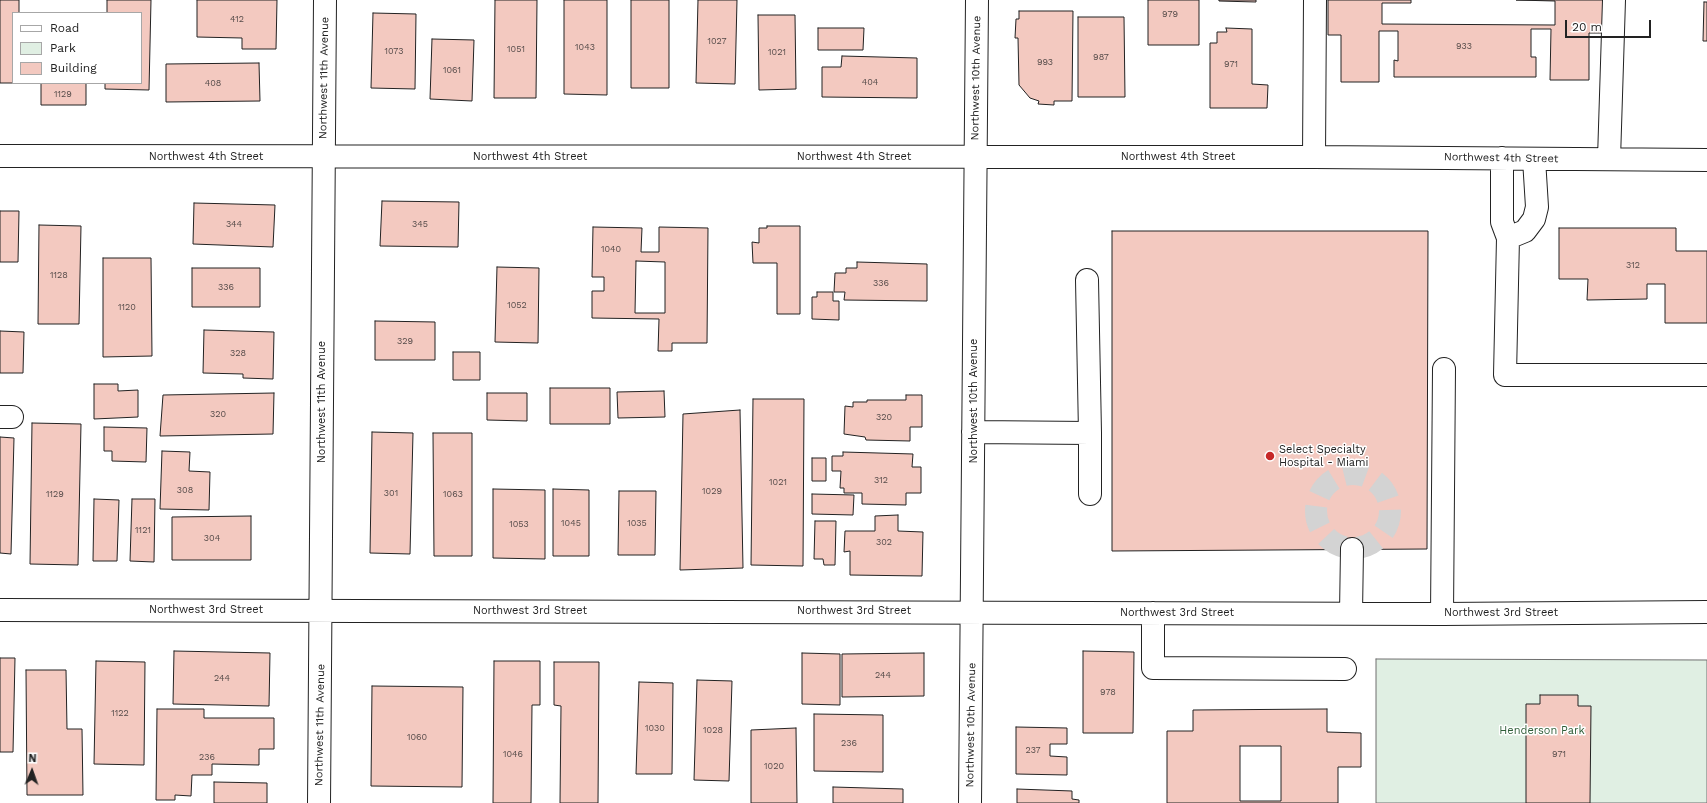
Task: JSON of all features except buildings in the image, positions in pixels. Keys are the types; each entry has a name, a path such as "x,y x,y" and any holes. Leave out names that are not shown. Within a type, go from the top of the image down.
{"street":[{"name":"Northwest 11th Avenue","path":"319,803 322,610 323,157 325,0"},
{"name":"Northwest 10th Avenue","path":"970,803 977,0"},
{"path":"1314,157 1315,0"},
{"path":"1609,160 1614,0"},
{"name":"Northwest 4th Street","path":"0,156 975,156 1707,160"},
{"path":"1502,158 1502,222 1508,238 1505,375 1707,375"},
{"path":"1508,238 1525,232 1534,219 1537,207 1534,159"},
{"path":"1087,280 1090,494"},
{"path":"1442,614 1444,370"},
{"path":"973,432 1090,432"},
{"path":"1351,613 1352,549"},
{"name":"Northwest 3rd Street","path":"0,610 1442,614 1707,612"},
{"path":"1153,613 1153,668 1345,669"}],"green space":[{"name":"Henderson Park","path":"1376,659 1707,660 1707,803 1376,803"}],"tunnel":[{"path":"1346,474 1360,474 1374,480 1384,490 1390,504 1390,511 1390,518 1384,532 1374,542 1360,548 1346,548 1332,542 1322,532 1316,518 1316,504 1322,490 1332,480 1346,474"}],"place":[{"name":"Select Specialty Hospital - Miami","path":"1270,456"}]}
